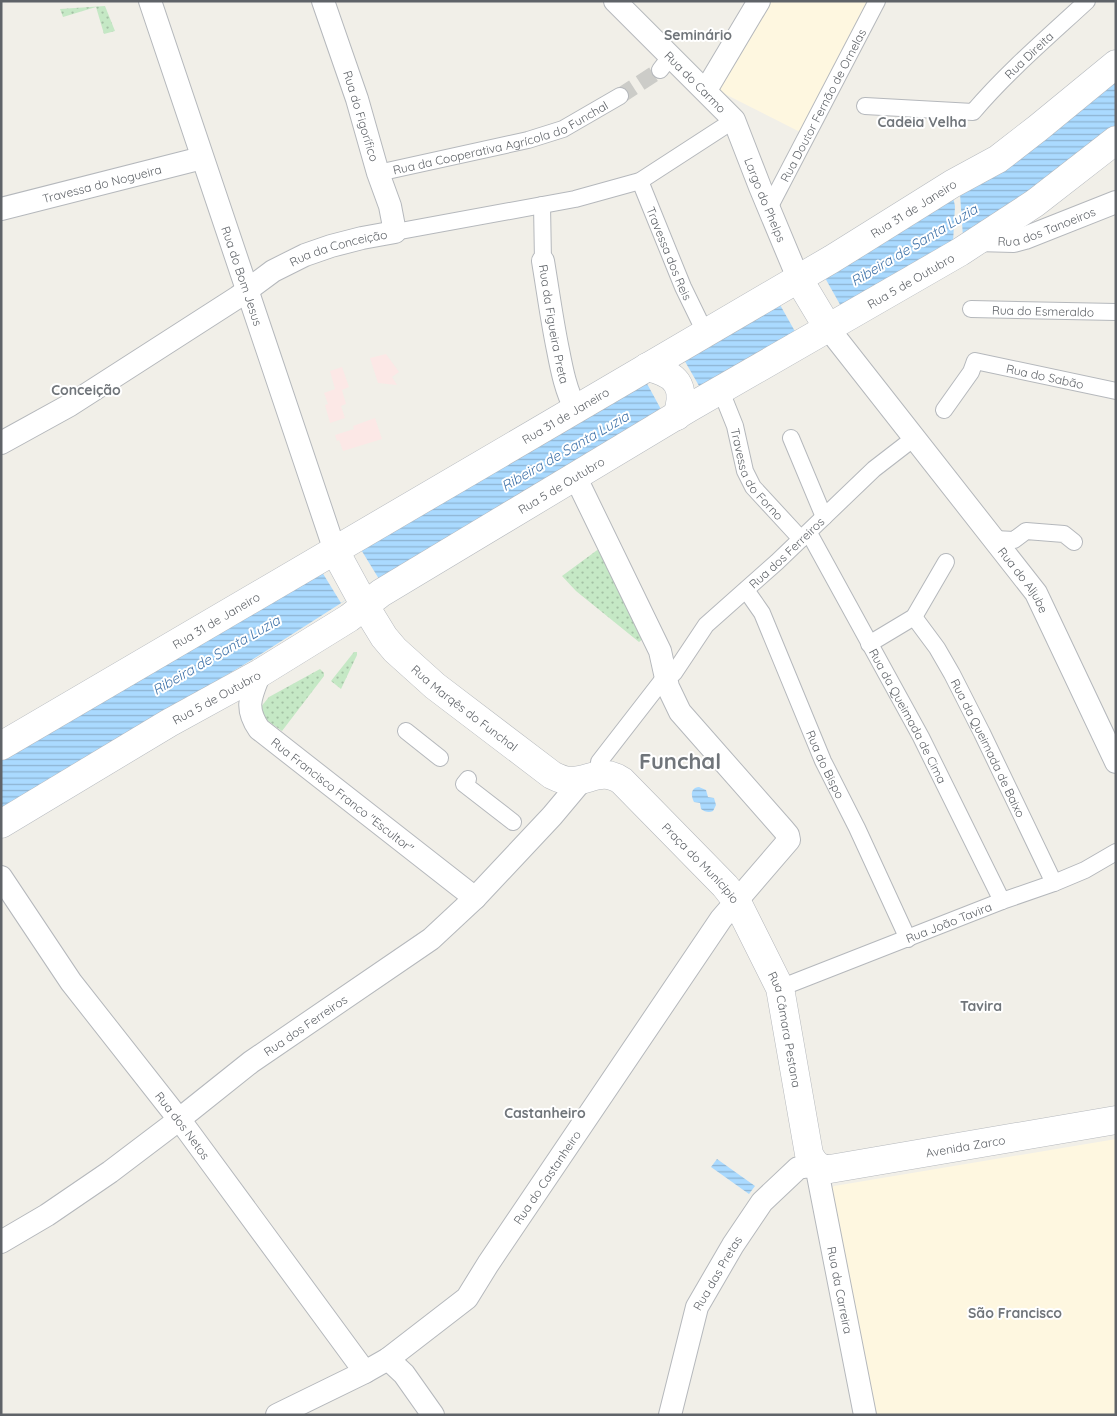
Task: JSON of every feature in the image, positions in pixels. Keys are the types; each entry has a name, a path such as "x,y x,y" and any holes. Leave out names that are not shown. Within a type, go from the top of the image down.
{"main road":[{"name":"Rua 31 de Janeiro","path":"1,746 337,556 576,410 654,369 801,283 832,259 952,184 998,159 1116,64"},
{"name":"Rua 5 de Outubro","path":"1,824 169,723 260,672 361,600 381,593 575,476 679,409 825,324 960,252 1035,203 1116,140"},
{"path":"801,283 825,324"},
{"path":"654,369 672,376 677,382 682,395 679,409"},
{"name":"Rua Marqês do Funchal","path":"337,556 384,637 395,650 435,686 552,775 571,781 591,770"},
{"name":"Praça do Munícipio","path":"591,770 591,776 608,775 622,781 716,876 736,900"},
{"name":"Rua Câmara Pestana","path":"736,900 780,988 809,1154 816,1165"},
{"name":"Avenida Zarco","path":"816,1165 823,1169 830,1169 1116,1120"}],"street":[{"name":"Rua do Bom Jesus","path":"150,1 337,556"},
{"name":"Rua do Figorífico","path":"323,1 357,99 390,206 395,232"},
{"name":"Rua do Carmo","path":"615,1 665,64 706,90 734,120"},
{"path":"706,90 759,1"},
{"name":"Rua Doutor Fernão de Ornelas","path":"769,208 833,102 877,1"},
{"name":"Rua Direita","path":"865,106 973,112 991,91 1087,1"},
{"name":"Rua da Cooperativa Agrícola do Funchal","path":"378,172 548,134 563,129 620,96"},
{"name":"Largo do Phelps","path":"734,120 801,283"},
{"name":"Rua da Conceição","path":"1,443 70,405 247,291 273,270 305,255 362,238 575,199 640,182 734,120"},
{"name":"Travessa do Nogueira","path":"1,210 202,158"},
{"name":"Travessa dos Reis","path":"640,182 683,287 700,322"},
{"name":"Rua dos Tanoeiros","path":"977,240 1014,240 1025,238 1116,202"},
{"name":"Rua da Figueira Preta","path":"542,205 544,262 551,315 563,376 570,399 576,410"},
{"name":"Rua do Esmeraldo","path":"971,309 1116,312"},
{"name":"Rua do Aljube","path":"825,324 1036,593 1116,762"},
{"name":"Rua do Sabão","path":"944,410 971,372 975,361 1116,391"},
{"name":"Travessa do Forno","path":"725,401 735,426 745,471 753,486 805,536"},
{"path":"791,438 824,517"},
{"name":"Rua dos Ferreiros","path":"674,673 706,625 805,536 874,470 909,442"},
{"name":"Praça do Munícipio","path":"575,476 660,651 668,687 680,712 788,835 789,840 786,845 736,900"},
{"path":"995,539 1014,540 1026,531 1064,534 1074,542"},
{"name":"Rua da Queimada de Cima","path":"805,536 921,737 1002,901"},
{"path":"869,644 914,617 946,562"},
{"name":"Rua do Bispo","path":"746,590 762,613 823,761 908,939"},
{"name":"Rua da Queimada de Baixo","path":"914,617 937,648 952,674 1054,883"},
{"name":"Rua Francisco Franco \"Escultor\"","path":"260,672 250,698 249,708 259,730 475,898"},
{"name":"Rua dos Ferreiros","path":"1,1242 110,1172 251,1062 431,939 475,898 552,816 661,682"},
{"path":"406,732 418,745 440,758"},
{"path":"468,779 464,784 513,822"},
{"name":"Rua João Tavira","path":"780,988 1002,901 1054,883 1085,870 1116,852"},
{"name":"Rua dos Netos","path":"1,877 71,982 179,1119 365,1372"},
{"name":"Rua do Castanheiro","path":"277,1415 388,1359 467,1298 488,1264 736,900"},
{"name":"Rua das Pretas","path":"670,1415 697,1308 732,1245 762,1202 798,1168 816,1165"},
{"name":"Rua da Carreira","path":"816,1165 865,1415"},
{"path":"388,1359 404,1374 433,1415"}],"shaded area":[{"path":"764,1 871,1 802,133 717,90"},
{"path":"386,354 399,372 392,377 397,385 378,383 370,358"},
{"path":"342,367 349,387 342,390 346,404 341,406 345,418 330,423 325,405 328,404 324,393 335,389 330,371"},
{"path":"375,418 382,439 343,451 335,435 354,429 353,426"},
{"path":"1116,1139 1116,1415 871,1415 830,1189 834,1186"}],"green space":[{"path":"105,6 115,31 104,34 96,7 63,17 60,9"},
{"path":"600,548 647,636 639,642 576,591 562,576"},
{"path":"354,652 357,652 357,655 341,689 331,681"},
{"path":"320,669 324,676 282,731 265,719 260,708 269,697"}],"water":[{"name":"Ribeira de Santa Luzia","path":"1116,75 1116,126 1029,198 379,579 250,661 1,808 1,758"},
{"path":"699,787 706,790 708,797 714,798 716,805 713,811 704,811 701,809 700,803 694,802 693,791"},
{"path":"717,1159 755,1186 749,1194 711,1167"}],"pier":[{"path":"960,194 963,237 953,243 955,206 953,197"},
{"path":"824,276 842,308 797,335 779,303"},
{"path":"683,358 702,391 663,413 645,380"},
{"path":"360,548 379,579 341,603 322,572"}],"tunnel":[{"path":"620,96 660,70"}],"district":[{"name":"Seminário","path":"698,35"},
{"name":"Cadeia Velha","path":"922,122"},
{"name":"Conceição","path":"86,390"},
{"name":"Funchal","path":"680,761"},
{"name":"Tavira","path":"981,1006"},
{"name":"Castanheiro","path":"545,1113"},
{"name":"São Francisco","path":"1015,1313"}]}
